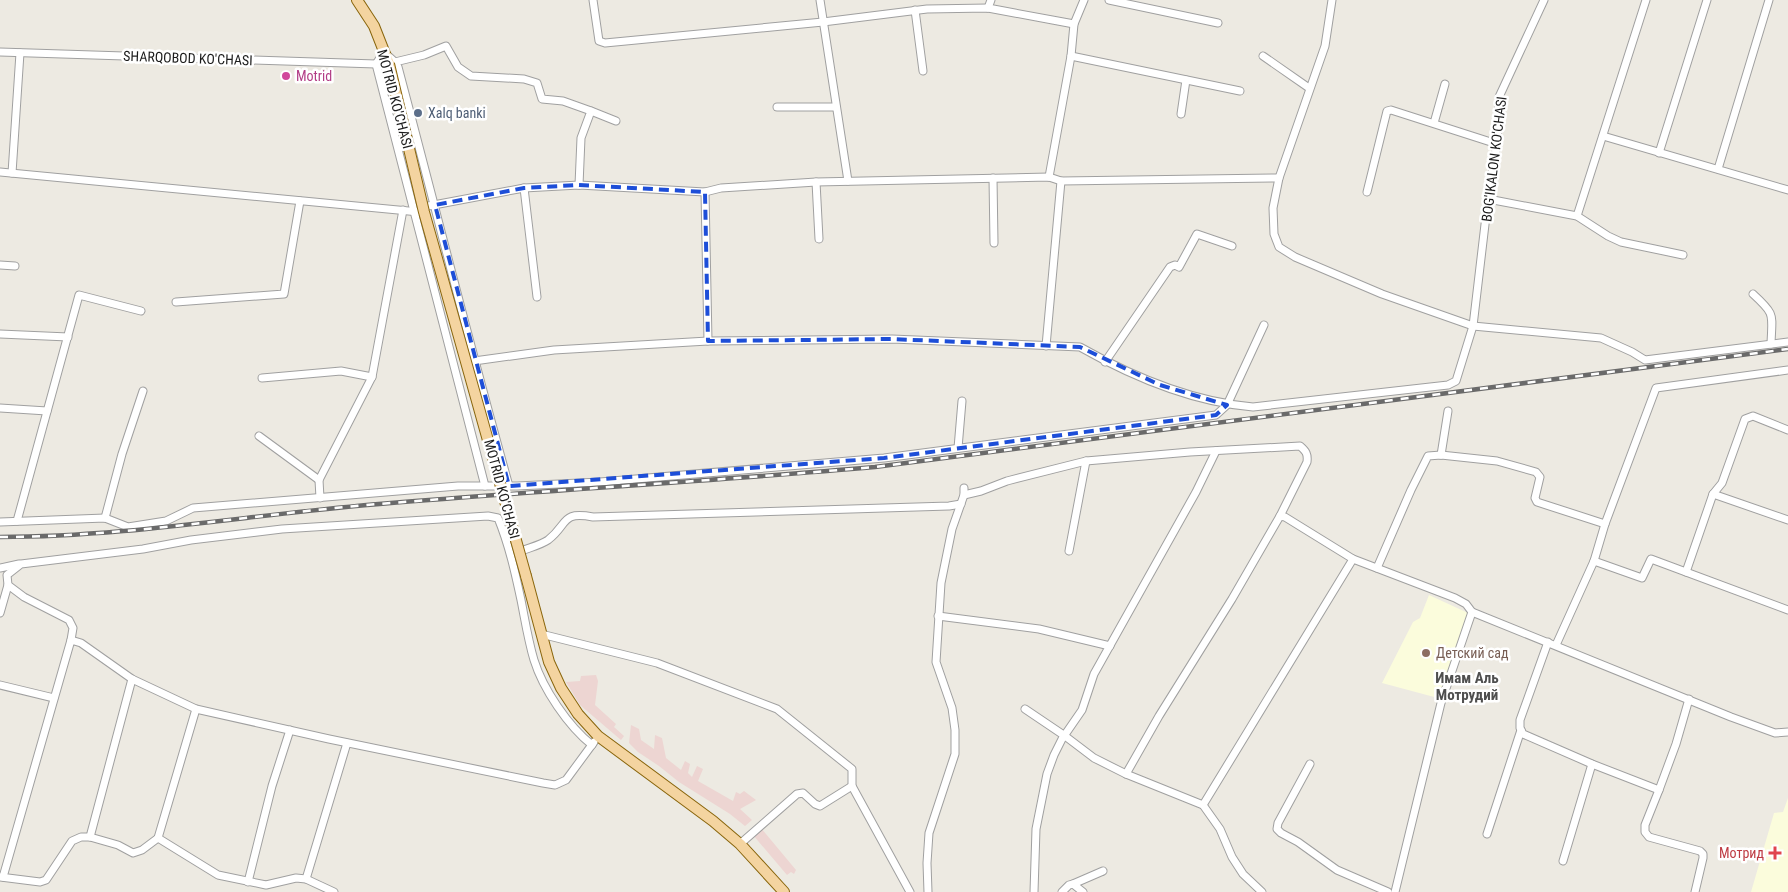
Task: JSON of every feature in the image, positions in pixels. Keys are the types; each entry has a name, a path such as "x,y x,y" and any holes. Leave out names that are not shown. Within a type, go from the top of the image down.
{"main road":[{"name":"MOTRID KO'CHASI","path":"357,0 374,26 384,52 392,63 421,210 470,361 541,634 549,662 561,688 578,714 598,736 713,821 740,844 784,892"}],"street":[{"path":"593,0 598,41 605,43 823,22 915,10 988,8 1074,24"},
{"path":"820,0 848,182"},
{"path":"988,8 991,0"},
{"path":"1048,177 1074,24 1084,0"},
{"path":"1110,0 1218,23"},
{"path":"1332,0 1325,46 1279,178 1273,208 1274,234 1279,247 1294,257 1382,294 1473,326 1601,338 1645,360 1788,342"},
{"name":"BOG'IKALON KO'CHASI","path":"470,361 554,350 708,340 892,340 1080,347 1105,362 1160,385 1197,398 1227,405 1253,407 1448,385 1456,381 1473,326 1496,144 1499,97 1544,0"},
{"path":"1577,216 1646,0"},
{"path":"1659,153 1707,0"},
{"path":"1718,170 1770,0"},
{"path":"915,10 923,71"},
{"path":"509,486 470,361 435,204 392,63 424,55 446,46 458,67 471,76 524,80 537,83 542,99 563,100 616,121"},
{"name":"SHARQOBOD KO'CHASI","path":"0,52 376,64"},
{"path":"384,52 376,64 421,210 420,232 485,486"},
{"path":"12,173 20,53"},
{"path":"1070,56 1240,91"},
{"path":"1263,56 1309,88"},
{"path":"1181,114 1186,80"},
{"path":"1434,123 1445,84"},
{"path":"776,107 836,107"},
{"path":"1367,192 1387,111 1391,110 1434,123 1496,144"},
{"path":"578,185 581,138 591,111"},
{"path":"1603,136 1788,190"},
{"path":"0,172 403,210 421,210 435,204 524,188 578,185 705,192 721,188 816,182 1048,177 1060,181 1279,178"},
{"path":"993,178 994,243"},
{"path":"1046,346 1060,181"},
{"path":"816,182 819,239"},
{"path":"524,188 537,297"},
{"path":"705,192 708,340"},
{"path":"1488,200 1577,216 1621,242 1683,255"},
{"path":"176,302 284,294 300,201"},
{"path":"320,498 319,480 372,377 403,210"},
{"path":"420,232 441,230"},
{"path":"1105,362 1170,267 1175,265 1179,267 1197,234 1232,246"},
{"path":"0,264 15,266"},
{"path":"1753,294 1767,307 1772,316 1771,344"},
{"path":"17,521 79,295 141,311"},
{"path":"0,522 105,518 128,527 166,522 193,508 449,487 600,482 884,458 1216,415 1227,405 1264,325"},
{"path":"0,334 68,337"},
{"path":"1556,645 1594,561 1605,524 1656,388 1788,370"},
{"path":"262,378 341,371 372,377"},
{"path":"105,518 122,454 143,391"},
{"path":"958,448 962,401"},
{"path":"0,408 47,411"},
{"path":"1441,455 1448,411"},
{"path":"1686,572 1714,494 1722,483 1745,419 1753,416 1788,430"},
{"path":"259,436 319,480"},
{"path":"928,892 927,863 930,833 955,754 955,730 952,708 936,662 938,616 941,583 952,529 964,491 981,491 1007,481 1086,461 1190,452 1300,446 1308,455 1307,462 1280,516 1126,774"},
{"path":"1034,892 1036,829 1046,774 1062,738 1082,710 1094,674 1196,492 1216,451"},
{"path":"1377,568 1428,456 1441,455 1497,461 1536,472 1540,476 1537,502 1605,524"},
{"path":"1069,551 1086,461"},
{"path":"1714,494 1788,520"},
{"path":"519,552 547,540 571,516 580,514 593,517 949,506 960,504"},
{"path":"0,568 282,529 455,517 488,516 498,518 509,546 529,638 539,673 546,688 572,724 583,738 592,745"},
{"path":"1280,516 1285,517 1353,559 1455,598 1466,604 1472,612 1731,717 1776,733 1788,732"},
{"path":"1203,805 1353,559"},
{"path":"1594,561 1642,578 1651,559 1788,610"},
{"path":"0,613 8,585 7,574 21,564"},
{"path":"8,585 24,597 69,620 73,628 2,877 40,882 46,880 72,841 81,837 90,837 118,845 133,852 142,850 158,838 196,709"},
{"path":"1395,892 1441,703 1472,612"},
{"path":"938,616 1039,629 1110,646"},
{"path":"541,634 657,663 777,709 852,770 852,786 910,892"},
{"path":"71,640 81,643 132,679 196,709 347,743 555,785 566,780 598,736"},
{"path":"1487,834 1521,730 1520,720 1548,642"},
{"path":"90,837 132,679"},
{"path":"0,685 54,698"},
{"path":"1689,699 1676,744 1645,826 1645,832 1649,837 1700,851 1703,854 1695,892"},
{"path":"1024,709 1094,758 1126,774 1203,805 1220,829 1239,868 1262,892"},
{"path":"248,882 272,786 290,730"},
{"path":"1521,730 1524,734 1592,764 1659,790"},
{"path":"306,880 347,743"},
{"path":"1310,764 1278,823 1277,829 1337,870 1388,892"},
{"path":"1563,861 1592,764"},
{"path":"740,844 797,794 803,793 820,806 852,786"},
{"path":"158,838 218,876 266,885 296,878 306,880 334,892"},
{"path":"1062,892 1069,885 1103,871"},
{"path":"1073,884 1083,892"}],"highlighted area":[{"path":"579,185 705,192 708,341 892,339 1080,347 1160,385 1227,405 1216,415 884,458 509,486 435,205 524,188"}],"shaded area":[{"name":"Детский сад","path":"1429,595 1468,613 1438,698 1382,683 1413,622 1420,618"},
{"path":"596,675 598,681 595,705 616,724 614,727 624,736 621,740 580,705 566,682 580,681 581,676"},
{"path":"631,725 639,729 641,740 654,749 655,735 662,738 666,758 681,770 685,761 690,764 688,773 692,777 697,766 703,769 698,781 733,801 736,792 740,794 744,791 756,800 740,809 752,820 745,826 638,752 629,743"},
{"name":"Мотрид","path":"1788,798 1788,892 1751,892 1774,813 1783,812"},
{"path":"761,828 796,870 794,874 791,872 787,875 753,835"}],"railway":[{"path":"0,537 98,533 342,507 875,467 1788,349"}],"place":[{"name":"Motrid","path":"286,76"},
{"name":"Xalq banki","path":"418,113"},
{"name":"Детский сад","path":"1426,653"},
{"name":"Мотрид","path":"1775,853"}],"district":[{"name":"Имам Аль Мотрудий","path":"1467,686"}]}
